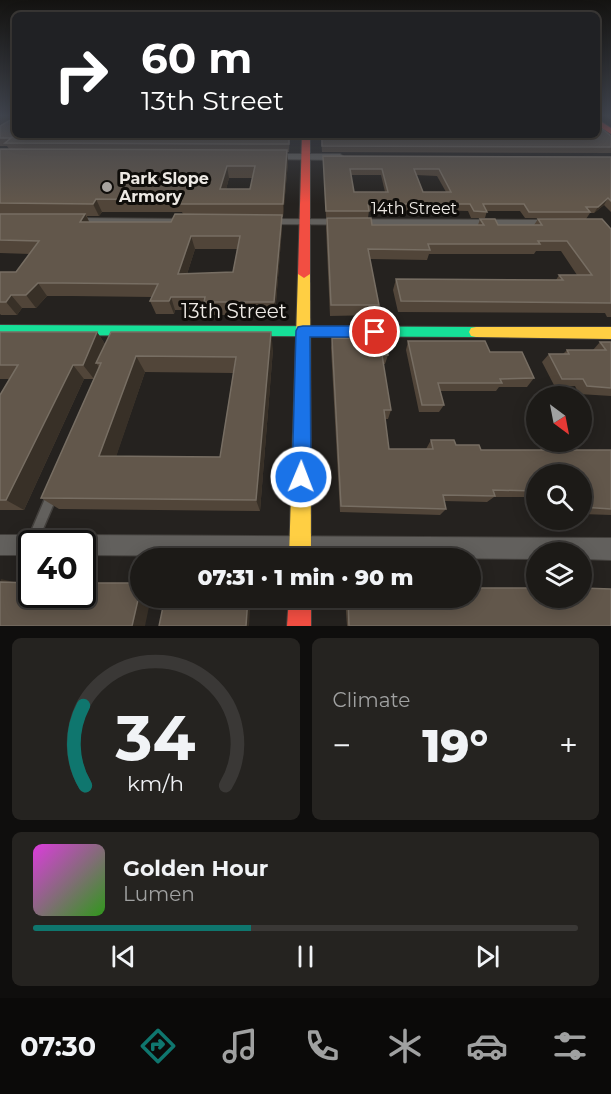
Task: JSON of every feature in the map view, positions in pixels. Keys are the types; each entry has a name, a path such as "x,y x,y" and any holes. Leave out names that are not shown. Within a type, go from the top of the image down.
{"street":[{"path":"300,548 306,144"},
{"path":"254,157 356,157"},
{"path":"60,221 204,222"},
{"name":"14th Street","path":"252,222 560,224"},
{"name":"13th Street","path":"0,330 119,336 303,331 611,333"},
{"path":"0,544 18,545"},
{"path":"96,545 175,548"},
{"path":"481,550 611,549"},
{"path":"299,626 300,608"}],"lane":[{"path":"37,530 55,488"}],"building":[{"path":"322,144 611,144 611,147"},
{"path":"0,149 287,150 283,204 180,204 182,200 96,199 93,204 0,203","holes":["227,166 255,166 250,189 220,189"]},
{"path":"323,156 611,157 611,201 608,198 598,207 586,207 590,212 529,212 524,204 483,204 487,212 474,211 470,204 377,204 368,205 369,211 326,211","holes":["350,169 382,169 388,192 354,192","414,169 439,169 451,192 423,192"]},
{"path":"0,214 85,214 80,222 171,222 175,214 282,215 274,302 204,302 205,297 171,297 169,301 150,301 158,284 38,283 26,295 11,295 6,302 0,302 0,272 16,272 39,241 0,240","holes":["191,236 240,236 233,272 178,274"]},
{"path":"327,218 371,218 372,225 484,225 480,219 495,219 498,225 542,225 538,219 602,219 611,229 611,303 401,301 396,279 563,280 559,275 592,275 567,241 538,241 540,244 428,244 430,250 368,249 379,305 331,305"},
{"path":"0,332 97,332 83,365 73,365 6,500 0,500 0,395 18,365 0,365"},
{"path":"111,332 271,332 256,500 41,498 101,363 96,363","holes":["136,356 236,357 220,457 99,456"]},
{"path":"332,338 385,339 388,355 382,355 391,410 384,410 389,449 433,449 431,440 454,440 456,445 479,445 481,450 592,452 592,450 611,450 611,509 592,508 592,464 526,464 526,491 493,490 495,496 443,495 446,509 341,506"},
{"path":"408,341 485,341 490,352 522,352 534,378 500,379 502,383 438,383 444,405 422,405"},
{"path":"600,342 611,342 611,388 587,386 583,379 562,379 549,354 569,354 567,350 606,350"},
{"path":"0,582 18,583 18,608 96,608 96,583 130,583 130,608 136,608 132,626 0,626"},
{"path":"481,588 526,588 526,608 592,608 592,588 611,589 611,626 349,626 348,608 481,608"},
{"path":"163,608 247,608 246,626 159,626"}],"traffic: fast":[{"path":"0,330 476,332"}],"traffic: slow":[{"path":"300,548 304,274"},
{"path":"476,332 611,333"}],"traffic: jam":[{"path":"304,274 306,144"},
{"path":"299,626 300,608"}],"place":[{"name":"Park Slope Armory","path":"107,187"}],"route":[{"path":"301,477 303,331 375,332"}]}
